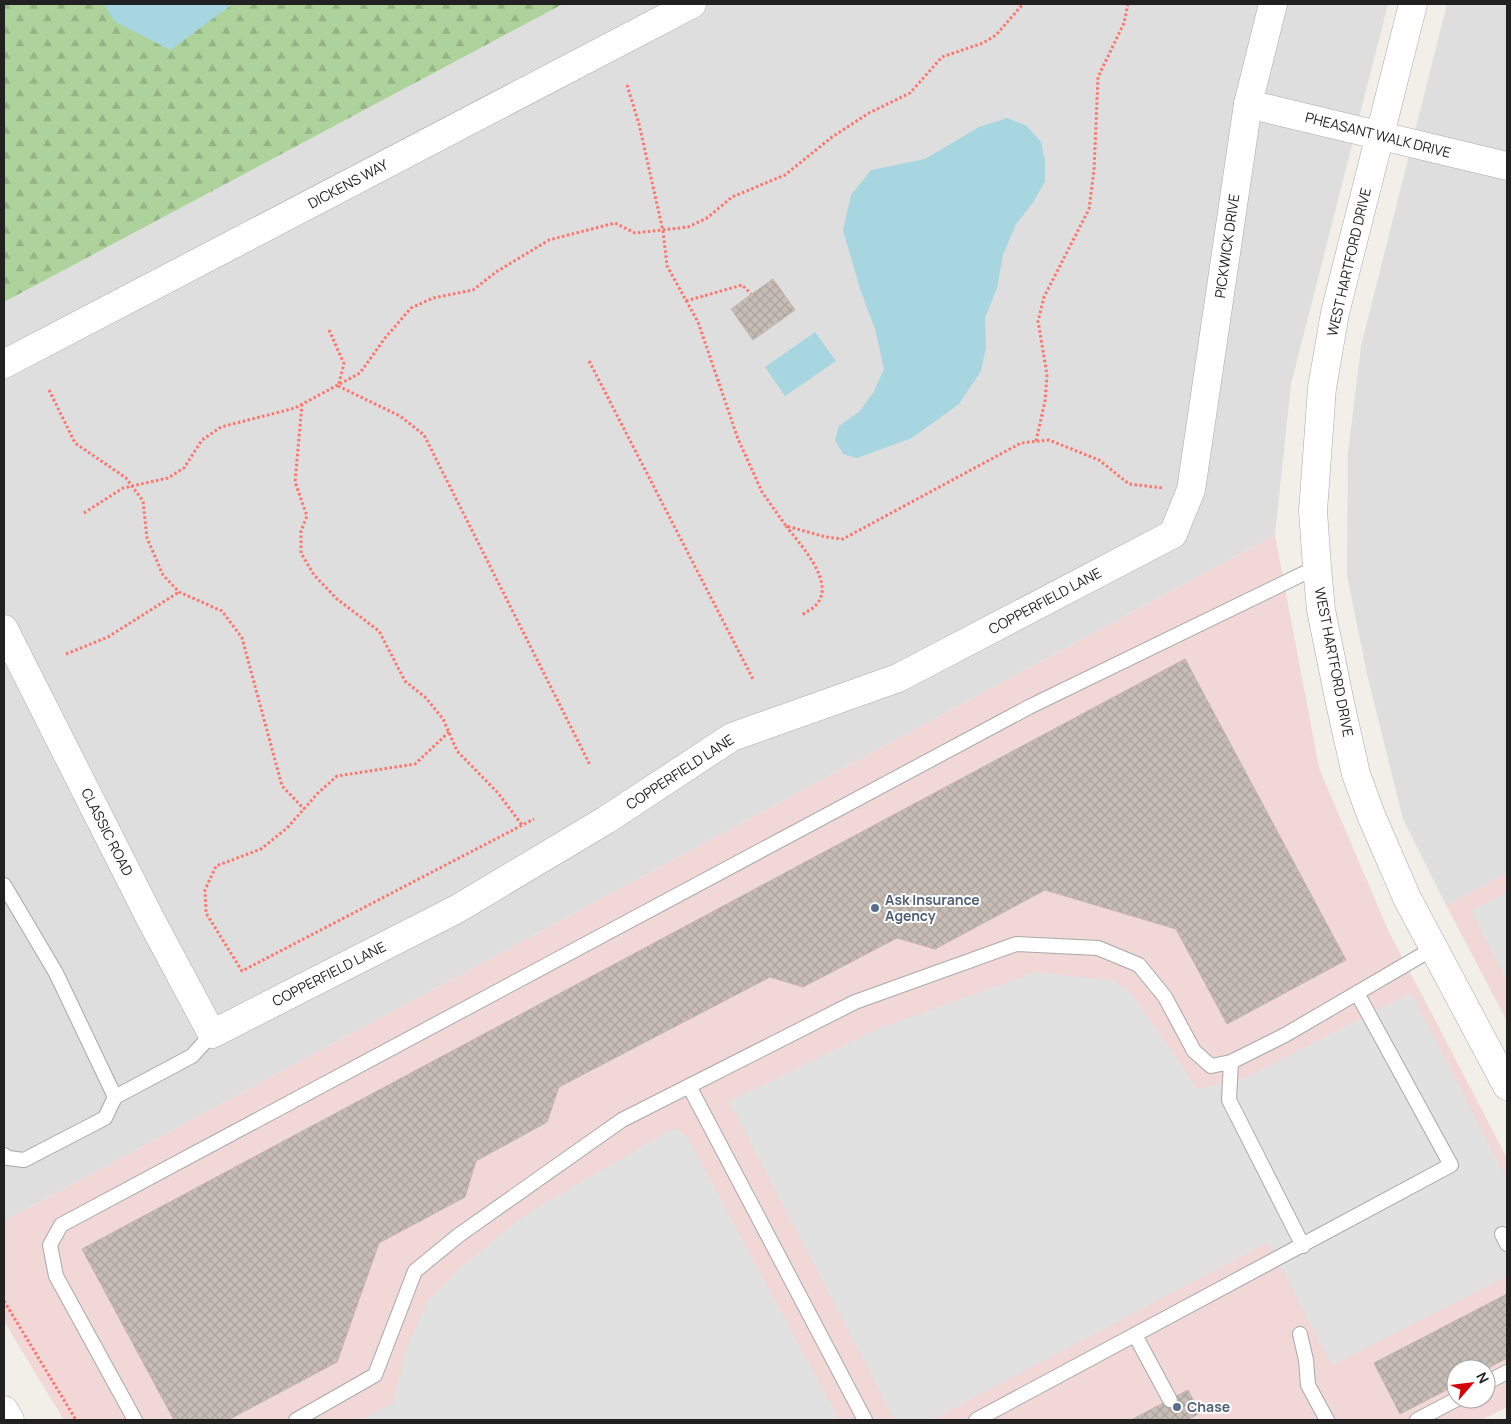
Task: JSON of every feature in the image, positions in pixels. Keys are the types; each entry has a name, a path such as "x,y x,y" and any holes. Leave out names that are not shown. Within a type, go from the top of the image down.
{"street":[{"name":"DICKENS WAY","path":"4,364 692,4"},
{"name":"PICKWICK DRIVE","path":"1191,490 1248,104 1273,4"},
{"name":"WEST HARTFORD DRIVE","path":"1413,4 1335,313 1322,388 1314,511 1317,567 1321,610 1356,774 1386,853 1507,1086"},
{"name":"PHEASANT WALK DRIVE","path":"1248,104 1507,166"},
{"name":"COPPERFIELD LANE","path":"212,1034 456,909 606,820 732,736 898,678 1173,534 1191,490"},
{"name":"CLASSIC ROAD","path":"4,629 150,918 212,1034"},
{"path":"4,1410 10,1420"}],"lane":[{"path":"135,1420 56,1276 50,1245 61,1226 1029,707 1317,567"},
{"path":"4,885 56,973 115,1097"},
{"path":"296,1420 375,1375 415,1271 459,1235 622,1120 855,1002 1016,944 1098,948 1139,965 1165,997 1194,1051 1211,1066 1231,1062 1285,1035 1434,948"},
{"path":"976,1420 1452,1165 1357,993"},
{"path":"4,1155 8,1158 24,1160 106,1118 115,1097 192,1056 212,1034"},
{"path":"1231,1062 1229,1100 1303,1246"},
{"path":"689,1086 865,1420"},
{"path":"1300,1334 1306,1360 1308,1385 1327,1420"},
{"path":"1136,1335 1170,1400"},
{"path":"1417,1420 1446,1405"}],"path":[{"path":"84,514 123,488 168,478 184,468 202,440 221,427 302,404 338,386 360,373 384,338 411,308 433,298 473,290 496,272 549,240 615,223 635,233 688,227 707,218 732,197 785,175 846,127 892,100 910,93 942,57 983,43 996,35 1023,4"},
{"path":"1036,442 1045,401 1047,376 1038,321 1044,298 1089,209 1094,170 1098,77 1124,22 1128,4"},
{"path":"627,85 639,124 663,231 668,266 698,322 738,439 762,492 819,569 821,592 817,605 802,615"},
{"path":"686,301 742,285 751,294"},
{"path":"329,330 344,364 338,386"},
{"path":"589,361 754,681"},
{"path":"338,386 400,416 424,435 590,765"},
{"path":"49,390 76,443 126,478 143,501 147,538 163,576 178,592 222,611 242,638 282,786 304,810"},
{"path":"302,404 295,482 307,516 301,531 301,553 314,574 337,599 379,631 406,681 426,698 443,719 458,751 498,793 522,825"},
{"path":"786,526 826,537 843,539 1021,443 1049,440 1099,460 1129,484 1191,490"},
{"path":"66,654 108,636 178,592"},
{"path":"449,732 415,764 337,776 287,828 260,849 216,866 205,890 206,913 242,971 534,819"},
{"path":"4,1301 76,1420"}],"shaded area":[{"path":"563,4 1388,4 1291,384 1275,535 4,1221 4,302"},
{"path":"1447,4 1507,4 1507,873 1446,905 1403,819 1367,674 1347,575 1348,453 1361,346"},
{"path":"1275,535 1319,768 1388,930 1507,1158 1507,1407 1482,1420 64,1420 4,1321 4,1221"},
{"path":"1507,873 1507,1021 1446,905"},
{"path":"1507,892 1507,980 1471,911"},
{"path":"1035,972 1114,981 1131,993 1197,1089 1245,1078 1411,993 1507,1180 1507,1276 1332,1365 1268,1242 931,1420 895,1420 729,1101 878,1029"},
{"path":"674,1128 686,1135 839,1420 360,1420 393,1403 408,1345 428,1301 462,1266 528,1213"}],"green space":[{"path":"4,4 563,4 4,302"}],"water":[{"path":"104,4 233,4 170,50 114,21"},
{"path":"1007,118 1027,126 1041,142 1045,161 1045,182 1032,204 1016,224 1003,255 997,288 985,318 986,348 981,371 959,404 912,438 857,458 843,454 835,440 839,426 859,412 873,393 884,369 875,329 861,292 843,230 851,195 871,170 925,159 979,127"},
{"path":"815,332 836,361 785,396 765,367"}],"building":[{"path":"773,279 795,310 753,340 731,309"},
{"path":"1185,659 1346,960 1227,1024 1176,929 1045,890 935,949 897,938 803,987 770,977 559,1087 547,1122 476,1161 465,1197 379,1243 337,1362 228,1420 174,1420 82,1249"},
{"path":"1507,1294 1507,1358 1496,1364 1496,1359 1446,1359 1446,1390 1400,1414 1374,1363"},
{"name":"Chase","path":"1188,1390 1200,1413 1187,1420 1131,1420"}],"place":[{"name":"Ask Insurance Agency","path":"875,908"},
{"name":"Chase","path":"1177,1407"}]}
